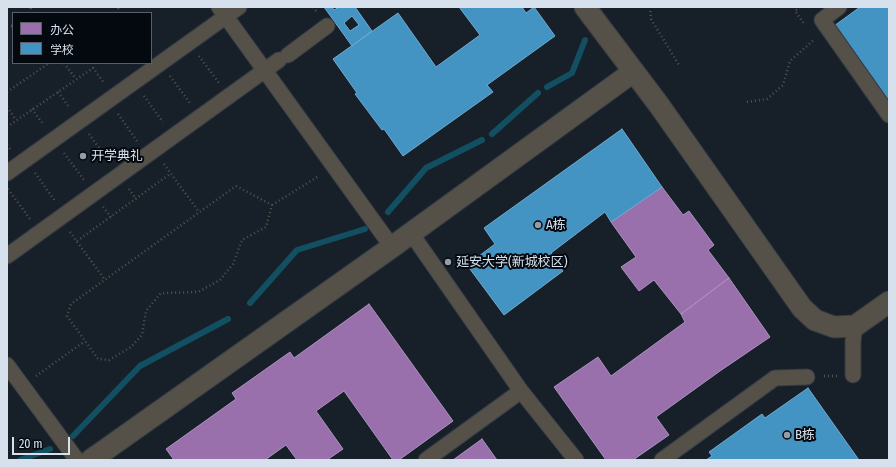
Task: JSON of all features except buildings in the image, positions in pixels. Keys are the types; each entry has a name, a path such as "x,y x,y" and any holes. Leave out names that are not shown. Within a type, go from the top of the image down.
{"street":[{"path":"7,173 190,42 222,12 239,7"},
{"path":"585,7 658,105 802,308 815,320 834,327 855,326 889,302"},
{"path":"839,7 822,20 889,115"},
{"path":"222,12 392,247"},
{"path":"7,256 328,26"},
{"path":"91,460 392,247 633,72"},
{"path":"411,233 521,391 576,460"},
{"path":"853,375 853,341 855,326"},
{"path":"7,365 77,460"},
{"path":"662,460 775,378 807,377"},
{"path":"426,460 521,391"}],"path":[{"path":"650,7 651,19 679,65"},
{"path":"747,102 767,99 782,85 790,61 817,38"},
{"path":"190,42 229,96"},
{"path":"160,63 200,117"},
{"path":"7,92 48,64"},
{"path":"65,64 76,79"},
{"path":"7,127 93,68 109,90 108,101 147,155 160,159 199,212"},
{"path":"134,82 173,136"},
{"path":"58,92 136,198"},
{"path":"7,107 16,120"},
{"path":"32,109 111,216"},
{"path":"25,159 65,214 66,226 105,280"},
{"path":"272,205 236,186 71,304 67,316 98,359 109,360 131,347 142,335 146,311 160,293 198,292 220,280 233,264 242,240 266,227 272,205 334,166"},
{"path":"77,241 170,174"},
{"path":"7,187 40,233"},
{"path":"23,386 85,341"},
{"path":"807,377 853,375"}],"waterway":[{"path":"547,87 572,73 585,40"},
{"path":"492,134 538,93"},
{"path":"388,212 426,168 482,140"},
{"path":"250,303 297,250 365,229"},
{"path":"73,436 140,366 228,319"},
{"path":"20,460 50,449"}],"place":[{"name":"开学典礼","path":"83,156"},
{"name":"A栋","path":"538,225"},
{"name":"延安大学(新城校区)","path":"448,262"},
{"name":"B栋","path":"787,435"}]}
